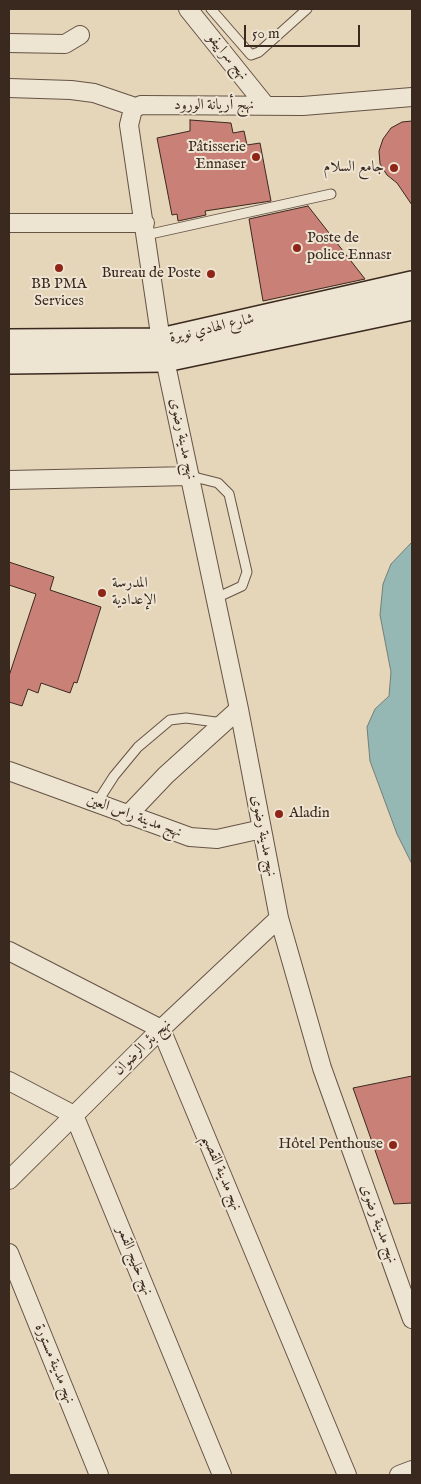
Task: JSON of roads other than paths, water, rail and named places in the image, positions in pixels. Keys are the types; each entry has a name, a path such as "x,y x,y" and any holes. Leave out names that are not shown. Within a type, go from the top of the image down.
{"main road":[{"name":"شارع الهادي نويرة","path":"9,361 163,350 408,296"},
{"name":"شارع الهادي نويرة","path":"9,342 163,350"}],"street":[{"name":"نهج سراييفو","path":"188,9 266,106"},
{"path":"9,44 65,44 80,34"},
{"path":"9,88 71,90 94,93 135,107 131,113 129,125 163,350"},
{"name":"نهج أريانة الورود","path":"135,107 142,105 303,106 412,96"},
{"path":"9,223 145,229"},
{"name":"نهج مدينة رضوى","path":"163,350 214,599 239,709 279,918 322,1068 412,1319"},
{"path":"9,480 190,476"},
{"path":"127,816 166,775 239,709"},
{"name":"نهج مدينة راس العين","path":"9,771 127,816 190,837 217,839 262,829"},
{"name":"نهج بئر الرضوان","path":"9,1180 161,1029 279,918"},
{"path":"9,950 161,1029"},
{"name":"نهج مدينة القصيم","path":"161,1029 347,1475"},
{"path":"9,1081 74,1115"},
{"name":"نهج خليج القمر","path":"74,1115 222,1475"},
{"name":"نهج مدينة مستورة","path":"9,1253 99,1475"},
{"path":"399,1475 412,1470"}],"lane":[{"path":"210,9 251,55 259,52 307,9"},
{"path":"145,229 331,194"},
{"path":"190,476 218,483 229,494 247,572 242,586 214,599"},
{"path":"96,804 114,776 138,747 170,720 186,718 223,723"}],"water":[{"path":"412,542 412,864 397,834 370,761 367,727 375,709 389,696 391,672 380,615 383,584 391,564"}],"place":[{"name":"Pâtisserie Ennaser","path":"256,157"},
{"name":"جامع السلام","path":"394,168"},
{"name":"Poste de police Ennasr","path":"297,248"},
{"name":"BB PMA Services","path":"59,268"},
{"name":"Bureau de Poste","path":"211,274"},
{"name":"المدرسة الإعدادية","path":"102,593"},
{"name":"Aladin","path":"279,814"},
{"name":"Hôtel Penthouse","path":"393,1145"}]}
